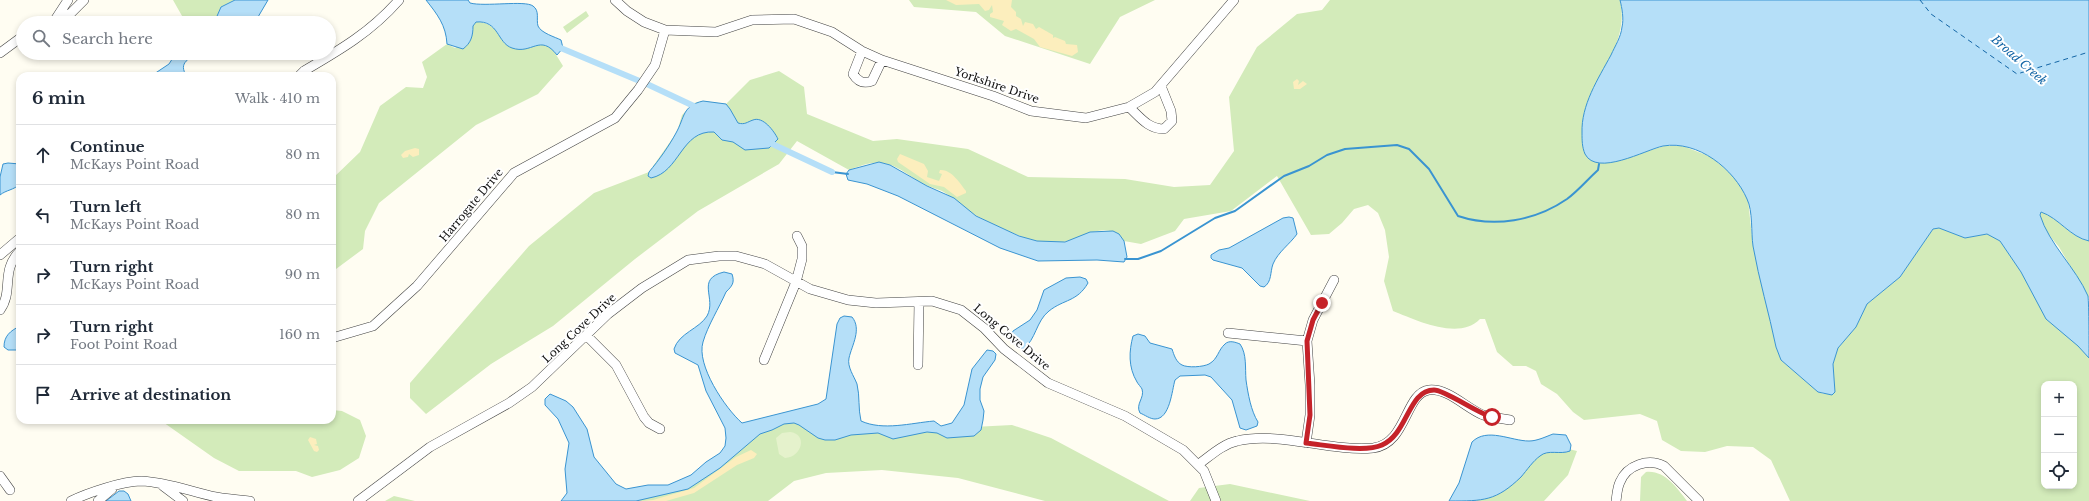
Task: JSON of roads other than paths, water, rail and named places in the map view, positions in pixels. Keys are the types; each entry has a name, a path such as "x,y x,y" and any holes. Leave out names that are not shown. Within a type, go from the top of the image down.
{"street":[{"path":"56,16 68,0"},
{"path":"65,16 71,13 84,0"},
{"path":"336,52 356,40 378,23 399,0"},
{"name":"Yorkshire Drive","path":"615,0 627,11 644,22 665,30 716,32 752,20 794,19 832,32 862,51 882,60 993,96 1031,111 1086,118 1129,106 1162,86 1219,16 1234,0"},
{"name":"Harrogate Drive","path":"336,337 373,326 417,286 514,173 615,118 638,90 655,65 665,30"},
{"path":"0,53 16,41"},
{"path":"862,51 853,74 856,80 863,83 872,81 882,60"},
{"path":"303,72 322,60"},
{"path":"1129,106 1149,126 1164,129 1172,121 1171,111 1162,86"},
{"path":"764,360 796,282 803,253 797,236"},
{"path":"0,255 16,241"},
{"path":"0,310 4,304 7,270 10,263 16,256"},
{"name":"Long Cove Drive","path":"358,501 430,447 509,403 532,387 548,374 608,314 642,288 688,260 719,256 744,258 765,264 796,282 829,296 876,303 932,301 961,310 984,328 1004,349 1048,383 1139,424 1167,439 1199,464 1204,471 1216,501"},
{"path":"1306,443 1310,415 1307,341 1313,320 1334,280"},
{"path":"918,302 918,365"},
{"path":"1228,333 1307,341"},
{"path":"586,335 616,365 644,417 649,423 660,429"},
{"path":"1199,464 1226,445 1237,441 1260,439 1374,448 1383,445 1401,429 1419,395 1429,390 1439,390 1482,414 1510,420"},
{"path":"1616,501 1618,485 1623,476 1634,466 1646,462 1658,463 1664,466 1699,501"},
{"path":"0,476 10,490"},
{"path":"71,501 92,492 132,482 153,482 218,499 250,501"},
{"path":"153,482 163,486 183,501"},
{"path":"98,501 121,484"}],"water":[{"path":"235,0 268,0 259,16 217,16 221,7"},
{"path":"426,0 468,0 470,3 477,4 529,4 536,10 538,26 545,33 561,40 563,48 557,55 551,49 541,45 525,49 512,48 503,42 494,28 484,22 476,22 473,26 471,39 463,49 447,44 443,25"},
{"name":"Broad Creek","path":"1620,0 2089,0 2089,241 2076,236 2053,218 2041,212 2040,215 2044,226 2077,276 2088,296 2089,358 2078,346 2046,319 2021,272 2000,241 1987,234 1965,238 1939,228 1933,229 1900,277 1867,304 1856,327 1838,348 1833,364 1835,392 1832,395 1818,392 1781,360 1776,347 1755,259 1749,204 1741,188 1724,167 1702,152 1676,145 1663,146 1610,163 1600,163 1591,160 1585,154 1582,138 1584,112 1591,92 1618,41 1623,24"},
{"path":"172,60 188,60 183,67 185,72 157,72 169,64"},
{"path":"703,101 726,104 740,124 757,119 761,120 771,128 778,139 769,148 745,150 733,142 722,140 714,132 703,133 687,144 675,160 661,174 651,178 648,176 649,172 664,153 673,138 685,113 691,106"},
{"path":"879,162 890,165 927,186 954,198 976,216 1019,236 1037,241 1065,242 1090,232 1113,231 1119,234 1124,241 1127,257 1124,262 1097,260 1038,261 1000,248 898,196 867,184 848,180 846,174 849,170"},
{"path":"3,164 16,164 16,187 0,195 0,177"},
{"path":"1283,218 1293,218 1297,234 1275,260 1272,267 1270,280 1264,287 1260,286 1242,268 1213,260 1211,258 1211,255 1219,250 1229,248"},
{"path":"724,272 732,274 733,282 726,292 708,329 703,342 702,351 708,374 720,397 742,423 818,404 826,399 837,324 840,318 844,316 852,317 856,327 849,361 850,368 857,384 861,421 878,426 907,425 934,421 941,426 952,423 964,405 972,369 987,350 993,351 996,354 995,360 983,377 980,389 980,400 984,411 981,430 974,436 947,438 937,433 927,432 893,439 878,433 851,435 835,440 825,440 818,438 794,423 784,424 760,434 720,468 688,489 636,501 561,501 567,493 565,469 569,443 558,419 545,405 545,399 550,394 566,401 573,407 587,429 594,457 616,484 626,489 648,485 668,485 691,475 706,462 720,453 725,446 725,428 706,391 698,365 675,353 674,349 680,339 707,316 710,303 708,290 709,284 715,275"},
{"path":"1080,277 1086,279 1088,283 1084,289 1075,297 1049,311 1041,320 1031,341 1023,349 1010,340 1013,331 1030,320 1037,310 1044,290 1066,278"},
{"path":"16,328 16,350 8,350 4,347 4,343 6,337"},
{"path":"1138,334 1145,336 1150,343 1172,349 1178,362 1188,367 1209,364 1228,342 1240,344 1244,352 1246,380 1252,408 1258,422 1257,426 1246,430 1240,428 1232,400 1211,377 1205,375 1180,376 1175,380 1170,403 1160,418 1149,418 1140,413 1139,404 1143,392 1132,371 1130,359 1133,336"},
{"path":"1553,434 1566,435 1571,445 1570,451 1550,452 1543,454 1535,460 1521,477 1512,485 1504,491 1489,498 1472,501 1449,501 1459,483 1472,442 1478,438 1492,435 1529,441 1538,440"},
{"path":"119,491 124,491 128,494 131,501 106,501"}],"waterway":[{"path":"556,46 649,85 698,108"},
{"path":"766,141 832,172"},
{"path":"1125,259 1138,259 1161,251 1215,218 1235,211 1284,176 1309,166 1327,155 1345,149 1397,145 1409,149 1429,169 1458,216 1486,222 1500,222 1528,217 1555,207 1579,189 1598,170 1599,164"},
{"path":"832,172 848,174"}]}
